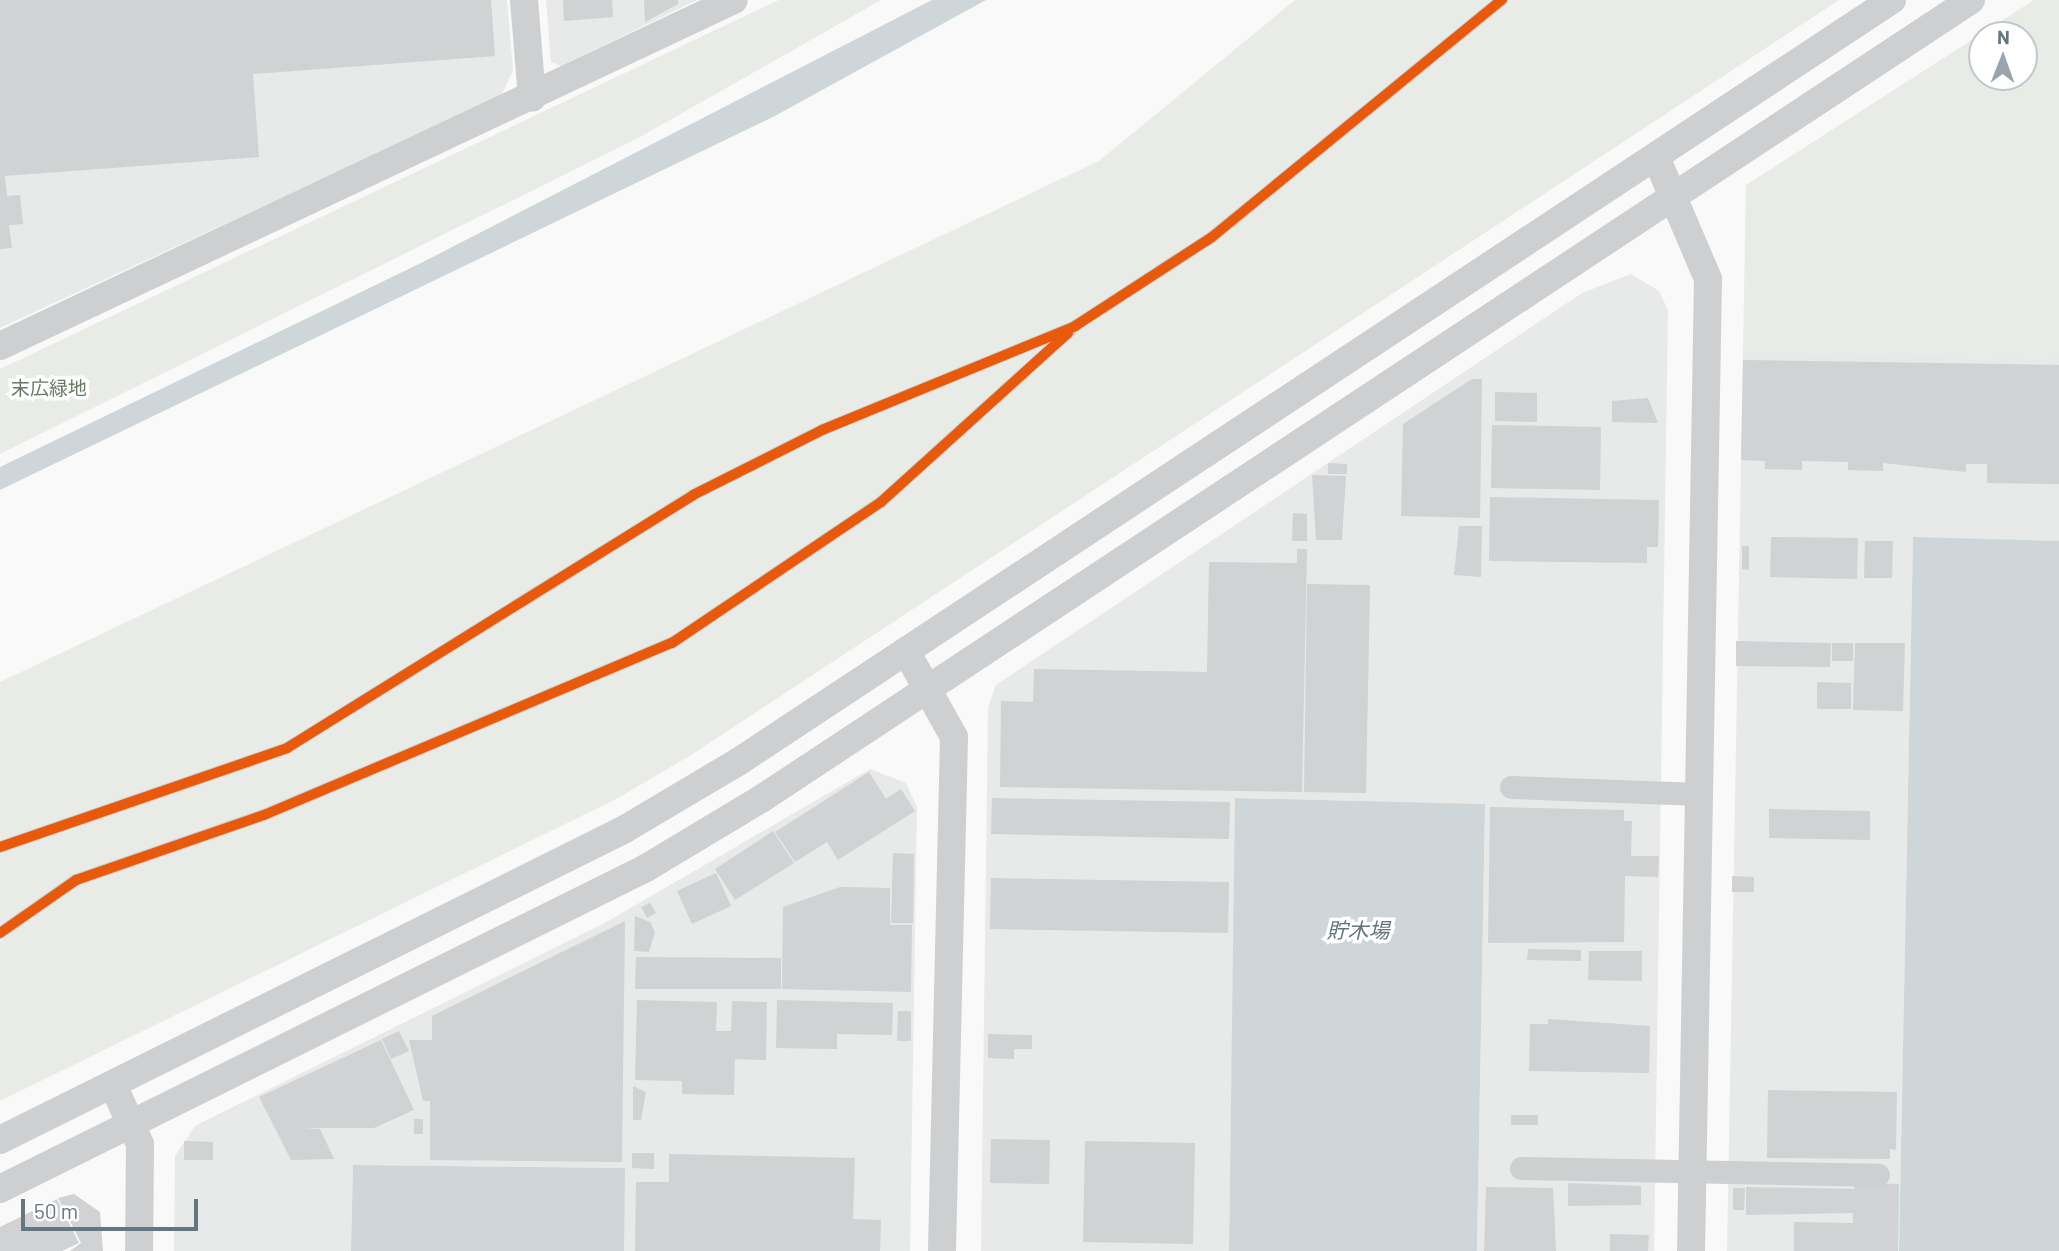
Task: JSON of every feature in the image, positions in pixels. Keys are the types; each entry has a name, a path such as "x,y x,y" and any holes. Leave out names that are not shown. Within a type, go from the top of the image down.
{"street":[{"path":"524,0 532,98"},
{"path":"0,346 532,98 734,0"},
{"path":"0,1140 625,829 906,651 1892,0"},
{"path":"0,1189 646,868 928,690 1971,0"},
{"path":"1656,157 1707,279 1691,1251"},
{"path":"906,651 954,737 942,1251"},
{"path":"1511,787 1699,794"},
{"path":"113,1085 141,1144 139,1251"},
{"path":"1521,1168 1878,1175"}],"lane":[{"path":"0,933 76,880 276,810 632,665 672,643 881,502 1075,326 1212,237 1502,0"},
{"path":"0,847 287,748 693,495 821,430 1075,326"}],"shaded area":[{"path":"0,0 507,0 513,70 501,96 0,328"},
{"path":"546,0 697,0 561,66 551,62"},
{"path":"1631,274 1659,291 1668,310 1654,1251 1477,1251 1485,804 1236,798 1229,1251 981,1251 988,707 996,685 1582,293"},
{"path":"1743,351 2059,357 2059,541 1913,538 1899,1251 1727,1251"},
{"path":"870,769 906,783 917,807 910,1251 624,1251 624,1168 353,1165 351,1251 174,1251 175,1156 195,1126 603,924"}],"green space":[{"name":"末広緑地","path":"779,0 881,0 640,137 0,454 0,369"},
{"path":"1295,0 1839,0 691,755 618,798 0,1101 0,682 1099,161"},
{"path":"2034,0 2059,0 2059,357 1743,351 1746,185 1968,42 1968,91 2038,91 2038,21 2001,21"}],"water":[{"path":"932,0 986,0 773,117 0,490 0,467 423,262"},
{"path":"1913,537 2059,541 2059,1251 1899,1251"},
{"name":"貯木場","path":"1235,798 1485,804 1477,1251 1229,1251"},
{"path":"353,1165 625,1168 624,1251 351,1251"}],"building":[{"path":"0,0 491,0 495,56 253,74 259,157 5,176 7,196 20,195 23,224 9,225 12,248 0,249"},
{"path":"563,0 612,0 613,17 564,21"},
{"path":"644,0 678,0 678,4 645,22"},
{"path":"1743,360 2059,365 2059,484 1987,483 1987,464 1966,464 1966,472 1883,463 1883,471 1848,470 1848,462 1802,461 1802,470 1765,469 1765,461 1741,460"},
{"path":"1472,379 1482,379 1480,518 1401,516 1403,424"},
{"path":"1495,392 1537,393 1537,422 1495,421"},
{"path":"1648,398 1658,423 1612,422 1612,401"},
{"path":"1492,425 1601,427 1600,490 1491,488"},
{"path":"1328,463 1347,464 1347,474 1328,474"},
{"path":"1312,475 1346,476 1342,540 1316,540"},
{"path":"1490,497 1659,500 1658,547 1647,547 1647,563 1489,561"},
{"path":"1293,513 1307,514 1307,541 1292,541"},
{"path":"1459,526 1482,526 1481,577 1454,575"},
{"path":"1771,537 1858,538 1857,579 1770,577"},
{"path":"1865,541 1893,541 1892,578 1864,578"},
{"path":"1742,546 1749,546 1749,570 1742,569"},
{"path":"1297,549 1307,549 1302,792 1000,787 1001,701 1033,702 1034,669 1207,672 1209,562 1297,563"},
{"path":"1307,584 1370,585 1366,793 1304,792"},
{"path":"1736,641 1831,643 1830,667 1736,666"},
{"path":"1832,643 1853,643 1853,661 1832,661"},
{"path":"1855,643 1905,643 1903,711 1853,710"},
{"path":"1817,682 1851,683 1851,709 1817,709"},
{"path":"869,772 886,799 901,789 915,811 838,860 827,842 795,862 775,832"},
{"path":"992,798 1230,802 1229,839 991,834"},
{"path":"1490,807 1624,810 1624,821 1632,821 1631,856 1659,856 1658,877 1625,876 1624,942 1488,943"},
{"path":"1769,809 1870,811 1870,840 1769,838"},
{"path":"773,831 794,863 735,900 715,869"},
{"path":"893,853 914,854 913,923 891,923"},
{"path":"716,873 731,906 692,924 677,891"},
{"path":"1732,876 1754,877 1754,892 1732,892"},
{"path":"991,878 1229,882 1228,933 990,929"},
{"path":"840,887 890,888 890,925 912,925 911,992 782,989 783,907"},
{"path":"650,903 656,913 647,918 641,907"},
{"path":"635,916 650,922 655,932 649,952 634,951"},
{"path":"625,921 622,1162 430,1160 430,1101 423,1101 409,1040 432,1040 432,1016"},
{"path":"1528,949 1581,950 1581,961 1527,960"},
{"path":"1589,951 1642,951 1642,981 1588,980"},
{"path":"636,957 781,958 781,989 635,989"},
{"path":"637,1000 717,1002 716,1031 731,1031 732,1001 767,1002 766,1060 735,1059 734,1095 682,1094 682,1081 635,1080"},
{"path":"777,1000 893,1003 892,1035 837,1034 837,1049 776,1048"},
{"path":"898,1011 911,1011 911,1041 897,1041"},
{"path":"1548,1019 1650,1026 1649,1073 1529,1071 1530,1024 1548,1024"},
{"path":"399,1031 409,1051 391,1059 382,1039"},
{"path":"988,1034 1032,1035 1032,1049 1014,1049 1014,1059 988,1058"},
{"path":"381,1040 414,1110 374,1128 303,1128 320,1129 334,1159 291,1160 259,1097"},
{"path":"633,1086 646,1092 641,1120 633,1120"},
{"path":"1768,1090 1897,1092 1896,1150 1890,1149 1890,1159 1767,1158"},
{"path":"1511,1115 1538,1115 1538,1125 1511,1125"},
{"path":"414,1119 423,1119 423,1134 414,1134"},
{"path":"991,1139 1050,1140 1049,1184 990,1183"},
{"path":"184,1141 213,1142 213,1160 184,1160"},
{"path":"1085,1141 1195,1143 1193,1244 1083,1242"},
{"path":"632,1153 654,1153 654,1169 632,1168"},
{"path":"669,1154 855,1158 853,1219 881,1220 880,1251 635,1251 636,1182 669,1182"},
{"path":"1568,1183 1641,1186 1641,1205 1568,1206"},
{"path":"1854,1183 1899,1184 1898,1251 1794,1251 1794,1222 1853,1223 1853,1213 1746,1215 1746,1187 1854,1189"},
{"path":"1486,1187 1553,1188 1556,1251 1484,1251"},
{"path":"1733,1188 1745,1188 1744,1210 1733,1210"},
{"path":"74,1194 100,1212 103,1251 70,1251 81,1243 58,1198"},
{"path":"57,1199 79,1243 62,1251 0,1251 0,1227"},
{"path":"1610,1234 1649,1235 1648,1251 1610,1251"}],"cycle path":[{"path":"0,847 287,748 693,495 822,430 1075,326 1212,237 1502,0"},
{"path":"0,933 76,880 264,815 672,643 881,502 1068,333"}]}
